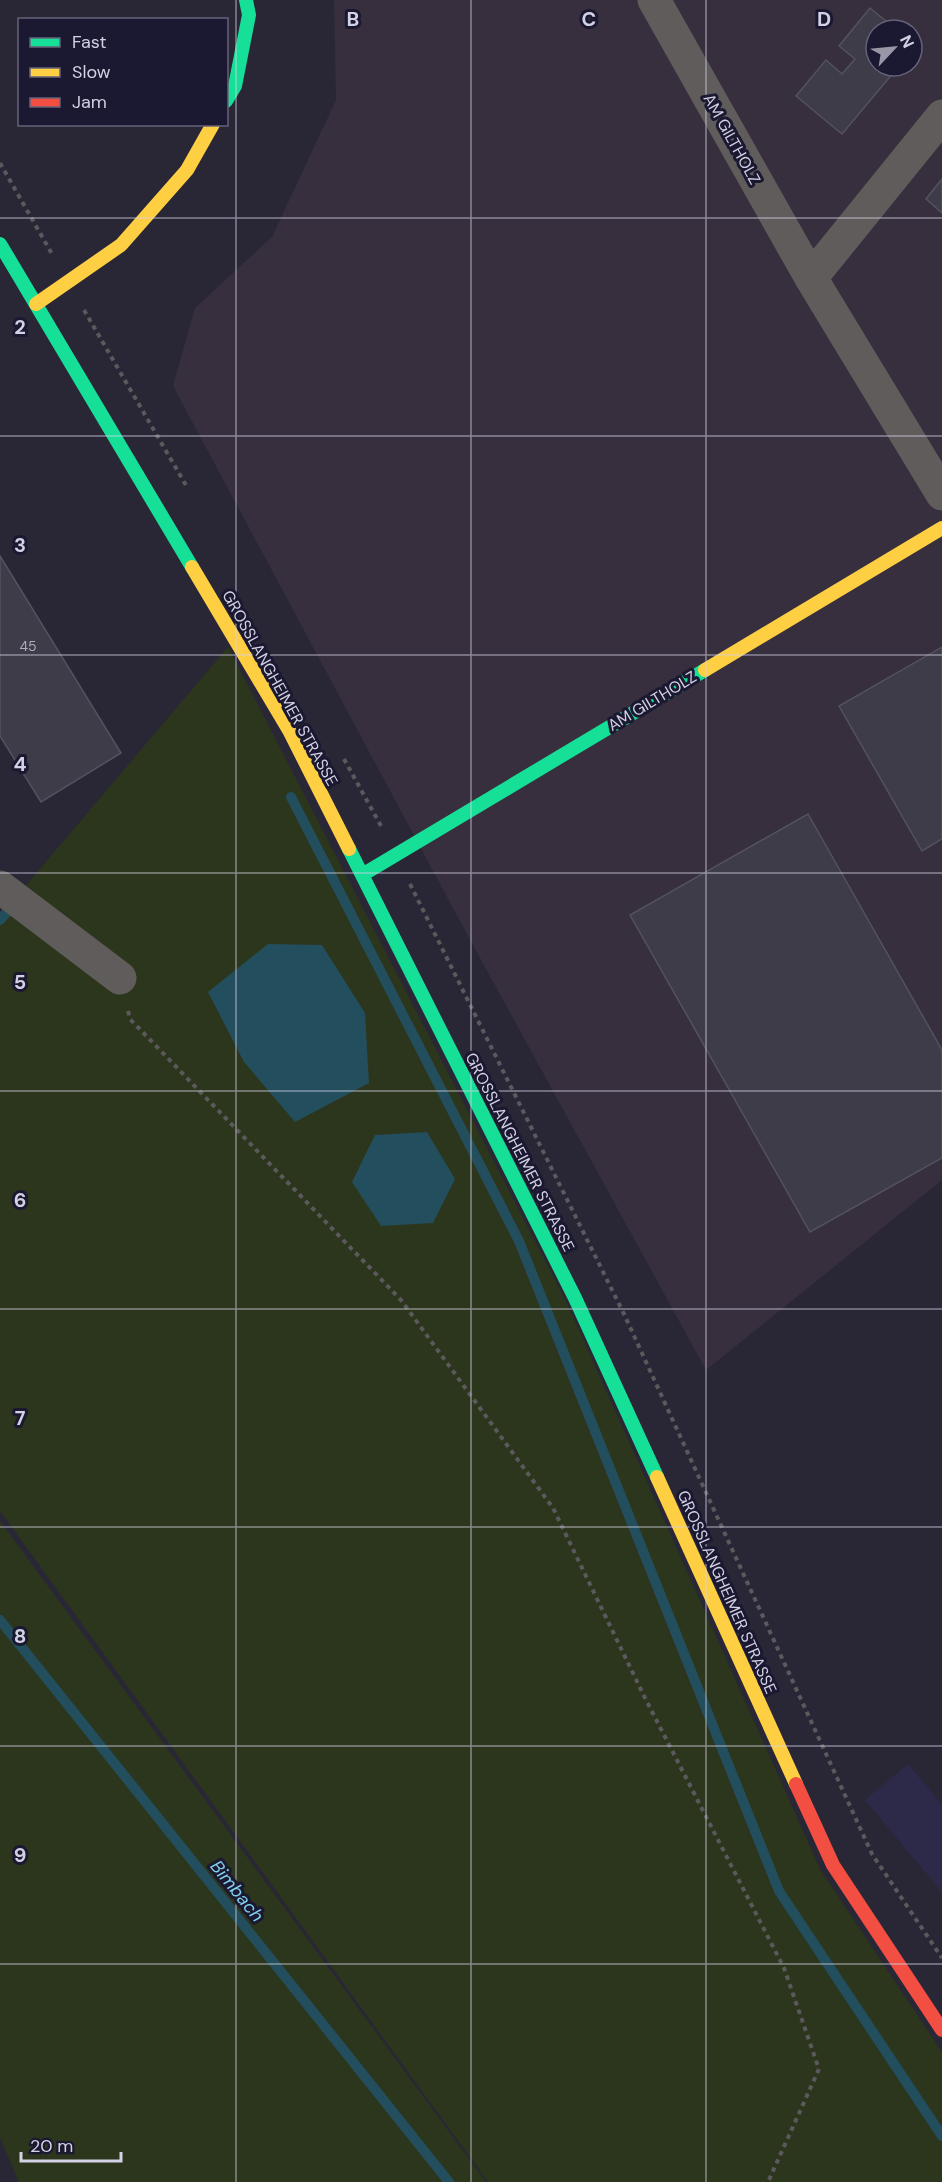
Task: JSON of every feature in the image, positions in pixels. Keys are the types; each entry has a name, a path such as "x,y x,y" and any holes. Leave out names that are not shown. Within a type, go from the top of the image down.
{"main road":[{"path":"228,98 235,86 249,15 246,0"},
{"path":"36,304 122,245 187,170 212,126"},
{"name":"GROSSLANGHEIMER STRASSE","path":"0,244 290,732 575,1298 833,1865 942,2030"},
{"name":"AM GILTHOLZ","path":"362,875 942,528"}],"street":[{"name":"AM GILTHOLZ","path":"654,0 811,278 942,494"},
{"path":"811,278 942,116"},
{"path":"0,887 120,978"}],"path":[{"path":"120,978 130,1019 401,1300 553,1508 645,1698 784,1968 819,2069 768,2182"}],"shaded area":[{"path":"334,0 942,0 942,1180 706,1370 468,936 173,386 195,308 272,237 336,100"},
{"path":"908,1764 942,1805 942,1892 865,1800"}],"green space":[{"path":"228,647 566,1301 820,1869 942,2052 942,2182 488,2182 0,1511 0,916"},
{"path":"0,1521 486,2182 19,2182 0,2138"}],"water":[{"path":"268,944 322,945 365,1013 369,1083 295,1122 244,1062 208,992"},
{"path":"427,1132 455,1179 433,1223 381,1226 352,1182 375,1135"}],"building":[{"path":"870,8 882,18 864,18 864,78 889,78 842,134 796,96 826,60 842,74 855,59 839,46"},
{"path":"942,179 942,213 926,199"},
{"path":"0,556 121,753 41,802 0,736"},
{"path":"942,647 942,839 922,851 839,706"},
{"path":"808,814 942,1050 942,1158 810,1232 630,915"}],"waterway":[{"path":"291,797 519,1241 779,1891 942,2136"},
{"path":"0,920 12,906"},
{"name":"Bimbach","path":"0,1620 449,2182"}],"traffic: fast":[{"path":"228,98 235,86 249,15 246,0"},
{"path":"0,244 192,567"},
{"path":"362,875 705,670"},
{"path":"349,849 575,1298 657,1477"}],"traffic: slow":[{"path":"36,304 121,245 187,170 212,126"},
{"path":"705,670 942,528"},
{"path":"192,567 290,732 349,849"},
{"path":"657,1477 796,1784"}],"traffic: jam":[{"path":"796,1784 833,1865 942,2030"}]}
